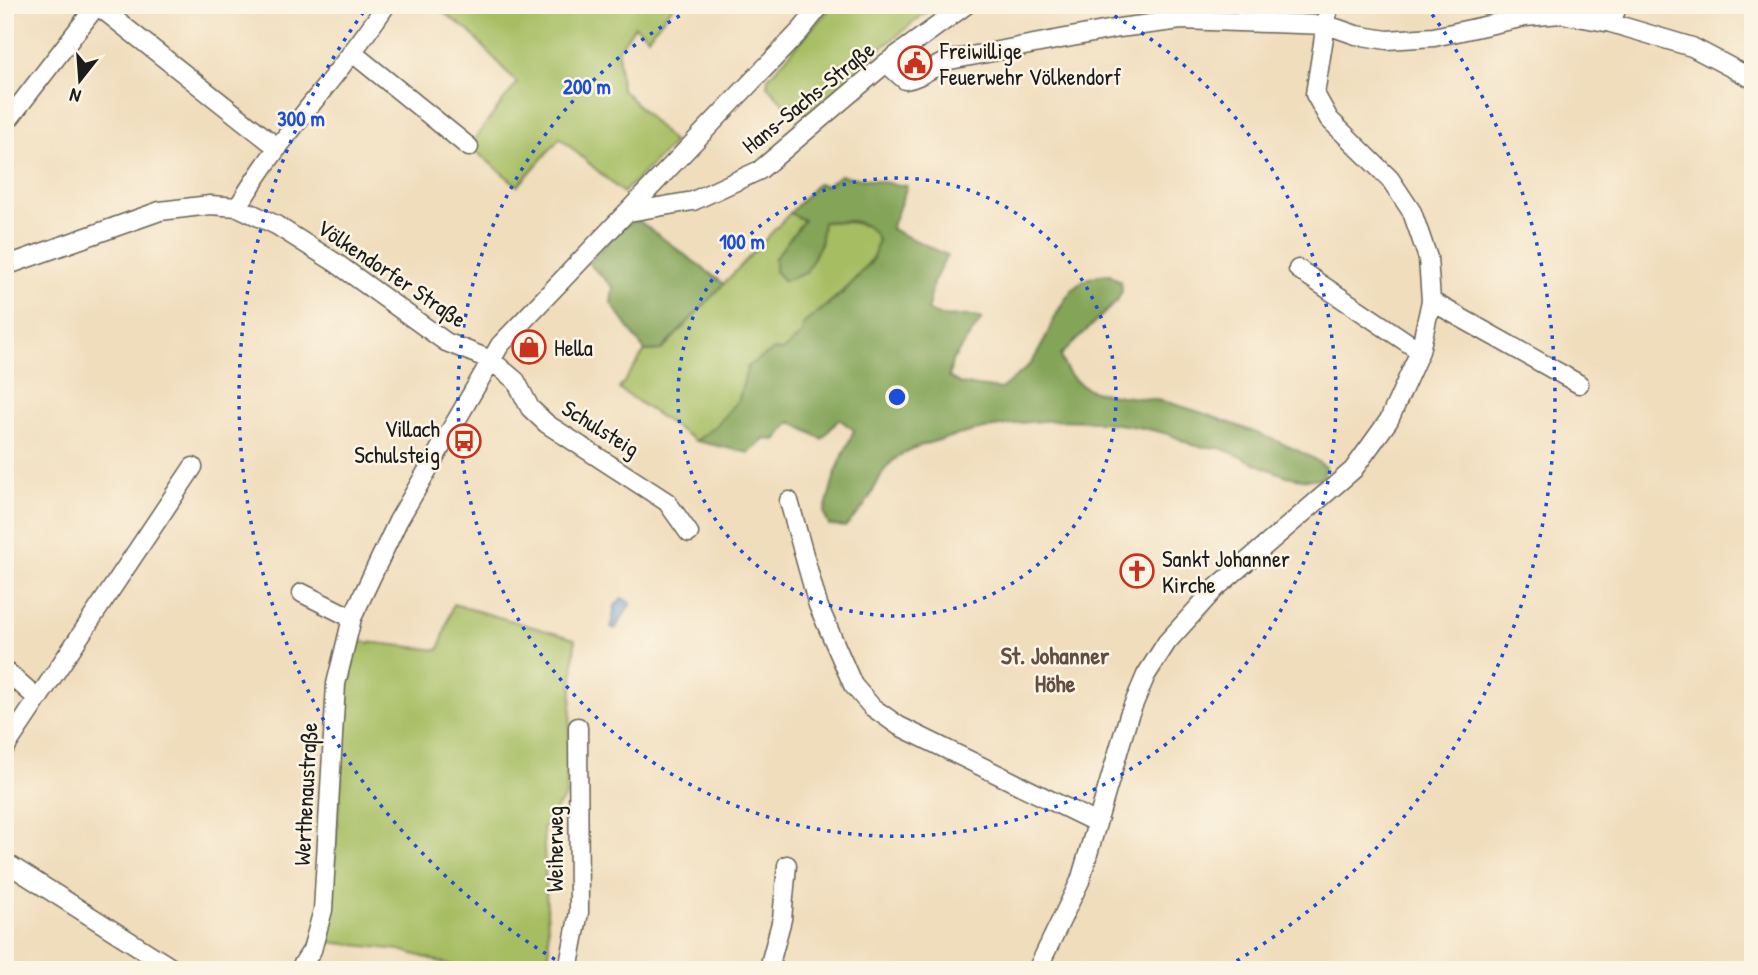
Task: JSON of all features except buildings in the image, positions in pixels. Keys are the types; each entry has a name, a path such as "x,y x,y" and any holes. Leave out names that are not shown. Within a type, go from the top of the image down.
{"street":[{"path":"5,124 97,5 278,148"},
{"path":"238,207 278,148 354,54 386,5"},
{"path":"491,360 500,345 535,307 629,212 821,5"},
{"name":"Hans-Sachs-Straße","path":"629,212 693,201 760,170 886,63 966,5"},
{"path":"1037,970 1080,881 1129,715 1146,675 1167,642 1216,588 1353,470 1389,419 1420,351 1431,301 1428,258 1412,212 1390,179 1329,118 1315,94 1329,5"},
{"path":"1611,23 1618,5"},
{"path":"886,63 905,80 914,79 934,65 950,60 1156,23 1243,20 1327,25 1356,35 1387,40 1434,37 1525,16 1561,14 1611,23 1692,47 1753,79"},
{"path":"354,54 469,147"},
{"name":"Völkendorfer Straße","path":"5,267 160,211 210,205 238,207 276,225 336,263 446,342 491,360"},
{"path":"1298,269 1420,351"},
{"path":"1431,301 1579,384"},
{"name":"Schulsteig","path":"491,360 516,381 530,408 547,424 667,502 690,533"},
{"name":"Werthenaustraße","path":"299,970 312,950 323,910 336,684 352,618 398,521 491,360"},
{"path":"5,748 193,467"},
{"path":"789,501 818,605 853,685 872,706 899,726 1097,823"},
{"path":"302,593 352,618"},
{"path":"5,670 37,698"},
{"name":"Weiherweg","path":"568,970 579,912 578,727"},
{"path":"5,862 175,970"},
{"path":"772,970 771,960 782,919 787,866"}],"green space":[{"path":"433,5 674,5 648,37 635,26 618,50 621,88 674,143 623,193 560,138 518,186 473,149 475,138 517,83 470,32"},
{"path":"833,5 935,5 872,56 877,63 808,114 787,107 767,86 768,78"},
{"path":"840,175 907,186 891,229 947,255 933,283 928,310 943,316 982,319 952,361 949,377 961,384 1001,389 1030,364 1068,295 1079,284 1092,277 1110,274 1121,282 1122,291 1117,301 1061,355 1076,381 1091,390 1166,402 1250,430 1314,459 1325,467 1324,476 1299,479 1219,448 1196,446 1168,434 1140,428 1087,421 1035,422 982,429 908,451 885,469 864,506 845,527 829,525 824,514 835,474 854,430 839,419 822,439 791,422 776,440 765,439 749,453 696,441 717,425 739,399 748,366 774,350 782,351 801,335 804,323 842,294 872,261 878,240 868,227 855,222 823,222 820,245 806,273 784,281 775,271 775,258 804,220 790,213 817,184 827,185"},
{"path":"790,213 804,220 775,258 820,245 823,222 856,223 873,231 878,242 872,257 860,273 809,320 795,341 776,354 748,366 740,398 717,425 696,441 619,389 645,351 662,350"},
{"path":"638,220 724,284 661,350 645,351 611,303 613,287 588,263 622,227"},
{"path":"453,604 575,639 566,796 543,827 550,970 467,970 400,950 328,942 348,685 358,641 439,650"}],"water":[{"path":"622,598 631,603 615,629 611,627 615,606"}],"place":[{"name":"Freiwillige Feuerwehr Völkendorf","path":"915,63"},
{"name":"Hella","path":"529,347"},
{"name":"Villach Schulsteig","path":"464,441"},
{"name":"Sankt Johanner Kirche","path":"1137,571"}],"district":[{"name":"St. Johanner Höhe","path":"1055,669"}]}
